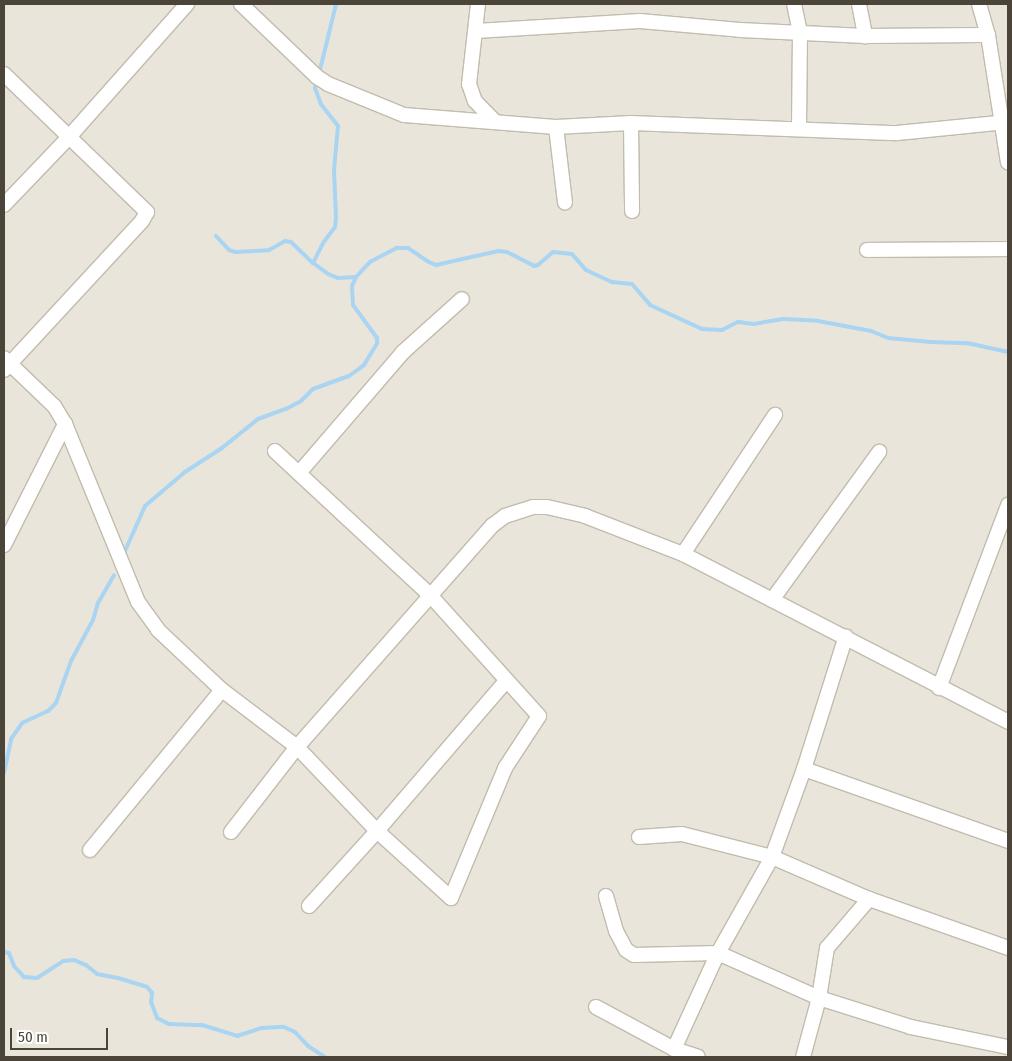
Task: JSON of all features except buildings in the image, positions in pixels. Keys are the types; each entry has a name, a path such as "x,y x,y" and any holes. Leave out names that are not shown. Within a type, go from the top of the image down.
{"street":[{"path":"4,205 69,137 187,4"},
{"path":"241,4 317,77 328,84 404,115 556,127 631,123 897,133 1006,122"},
{"path":"478,4 469,84 475,101 494,122"},
{"path":"794,4 800,33 799,129"},
{"path":"859,4 865,36"},
{"path":"980,4 1006,122 1008,162"},
{"path":"476,31 640,21 865,36 988,35"},
{"path":"4,74 147,212 142,221 6,364 54,406 65,424 138,602 158,630 222,690 296,747 377,831 451,898 505,768 539,716 431,596 275,451"},
{"path":"631,123 632,211"},
{"path":"556,127 565,202"},
{"path":"867,250 1008,249"},
{"path":"299,472 403,352 462,299"},
{"path":"684,554 775,416"},
{"path":"4,545 65,424"},
{"path":"772,600 879,452"},
{"path":"231,832 296,747 493,525 505,516 533,507 546,507 585,516 684,554 846,636 939,688 1008,722"},
{"path":"939,688 1007,512"},
{"path":"674,1049 718,953 772,857 804,769 846,636"},
{"path":"309,906 377,831 506,681"},
{"path":"90,850 222,690"},
{"path":"804,769 1008,841"},
{"path":"639,837 682,834 772,857 869,899 1008,948"},
{"path":"606,896 616,931 629,953 638,956 718,953 819,998 910,1027 1008,1047"},
{"path":"802,1057 819,998 827,948 869,899"},
{"path":"596,1007 674,1049 698,1057"}],"shaded area":[{"path":"4,4 1008,4 1008,1057 4,1057"}],"waterway":[{"path":"319,74 336,4"},
{"path":"313,263 323,243 335,227 336,218 334,170 338,126 321,104 315,88 317,80"},
{"path":"216,236 229,250 235,252 269,250 285,241 291,242 328,274 338,278 356,277"},
{"path":"125,551 145,506 185,472 222,448 258,419 286,409 301,401 313,389 349,376 364,365 377,343 377,338 353,305 352,286 356,277 370,262 396,248 408,248 436,265 498,251 507,252 534,266 538,265 553,252 572,254 586,270 612,282 632,284 650,305 702,329 722,330 738,322 754,324 783,319 818,321 871,331 888,338 967,343 1008,352"},
{"path":"4,773 11,739 22,723 48,711 56,703 71,661 93,620 98,603 114,575"},
{"path":"4,952 9,953 14,966 24,977 37,978 63,961 74,960 86,965 97,974 147,987 152,993 151,1002 157,1018 169,1024 202,1025 237,1036 262,1028 284,1027 295,1032 308,1046 325,1057"}]}
